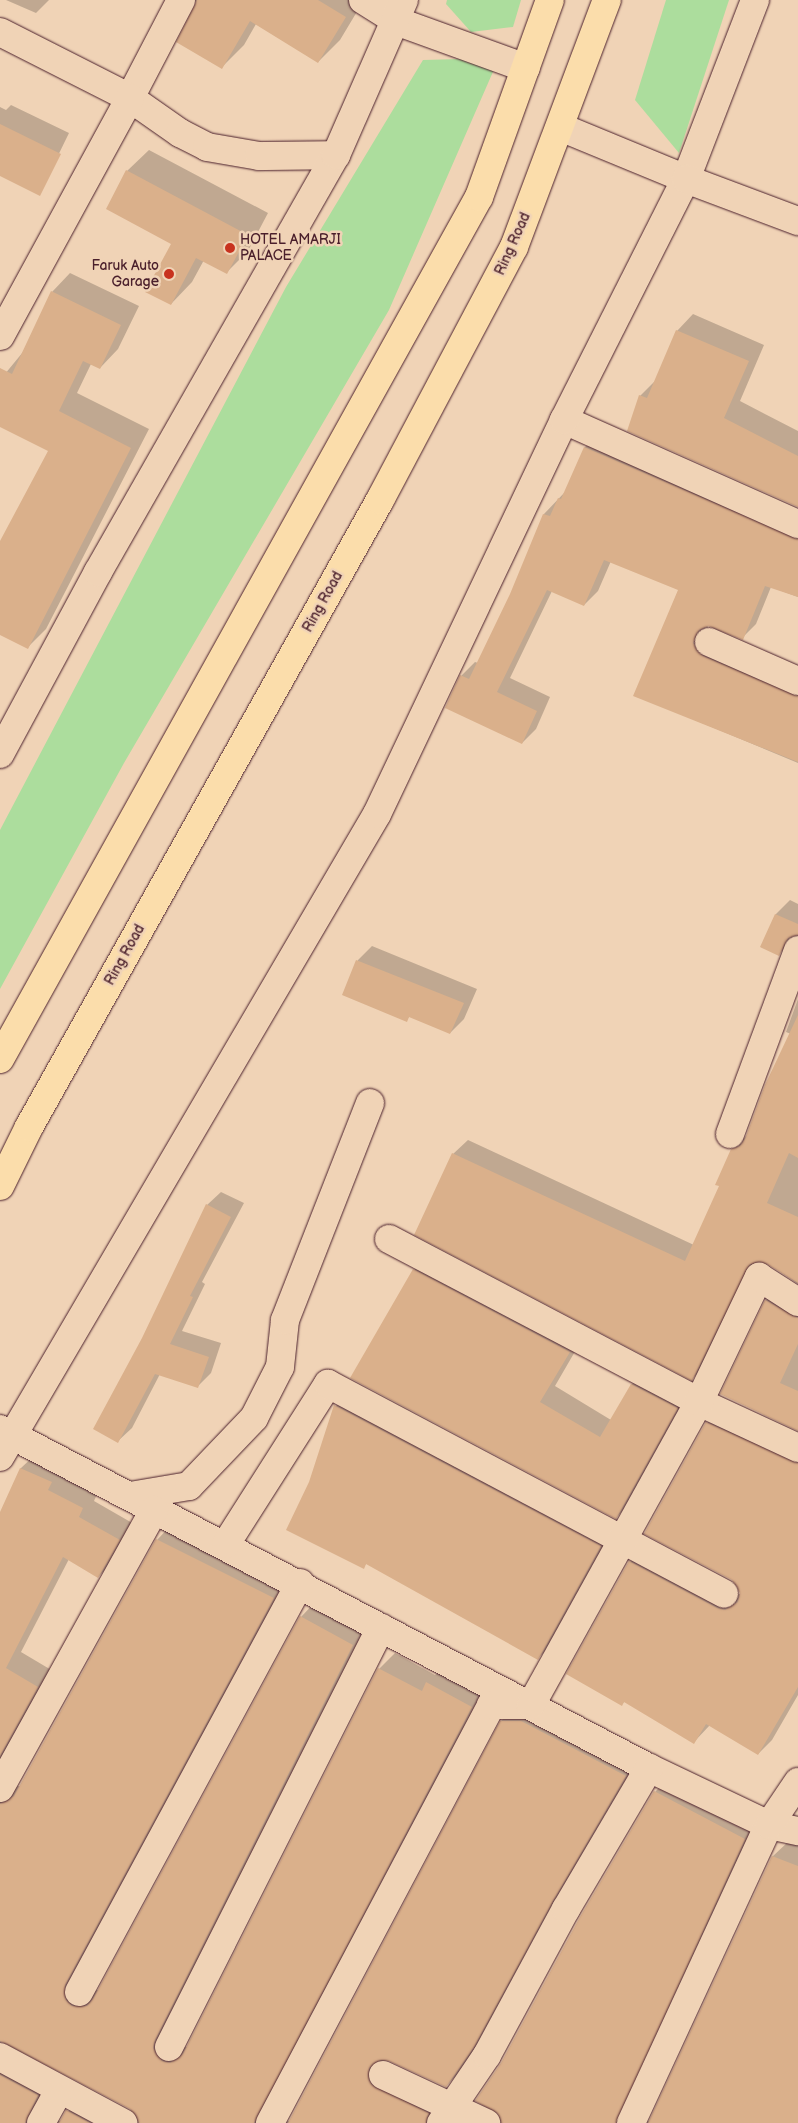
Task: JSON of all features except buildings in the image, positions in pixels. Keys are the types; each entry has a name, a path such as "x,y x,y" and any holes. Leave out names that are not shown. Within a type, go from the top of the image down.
{"main road":[{"path":"0,1059 479,197 550,0"},
{"name":"Ring Road","path":"0,1186 29,1127 380,500 510,256 607,0"}],"street":[{"path":"0,336 130,98 181,0"},
{"path":"363,0 400,10 526,68"},
{"path":"0,1457 6,1431 377,814 564,420 686,179 755,0"},
{"path":"0,754 98,572 336,155 400,10"},
{"path":"0,32 130,98 180,134 208,146 259,156 336,155"},
{"path":"560,127 686,179 798,221"},
{"path":"564,420 798,524"},
{"path":"708,642 798,681"},
{"path":"730,1134 798,950"},
{"path":"130,1496 188,1486 254,1418 280,1367 285,1320 370,1103"},
{"path":"389,1239 700,1402 798,1448"},
{"path":"531,1705 700,1402 759,1277 798,1302"},
{"path":"226,1544 328,1384 622,1542 724,1594"},
{"path":"6,1431 154,1510 226,1544 381,1628 650,1768 769,1825 798,1831"},
{"path":"0,1788 154,1510"},
{"path":"79,1992 300,1584"},
{"path":"169,2047 381,1628"},
{"path":"270,2123 491,1706 531,1705"},
{"path":"445,2115 488,2055 566,1909 650,1768"},
{"path":"631,2123 769,1825 798,1782"},
{"path":"0,2057 123,2123"},
{"path":"382,2075 445,2115 486,2123"},
{"path":"41,2123 59,2090"}],"green space":[{"path":"447,0 521,0 513,27 471,32 446,4"},
{"path":"666,0 729,0 679,153 635,100"},
{"path":"499,58 389,310 124,763 0,989 0,830 286,287 423,60"}],"place":[{"name":"HOTEL AMARJI PALACE","path":"230,248"},
{"name":"Faruk Auto Garage","path":"169,274"}]}
